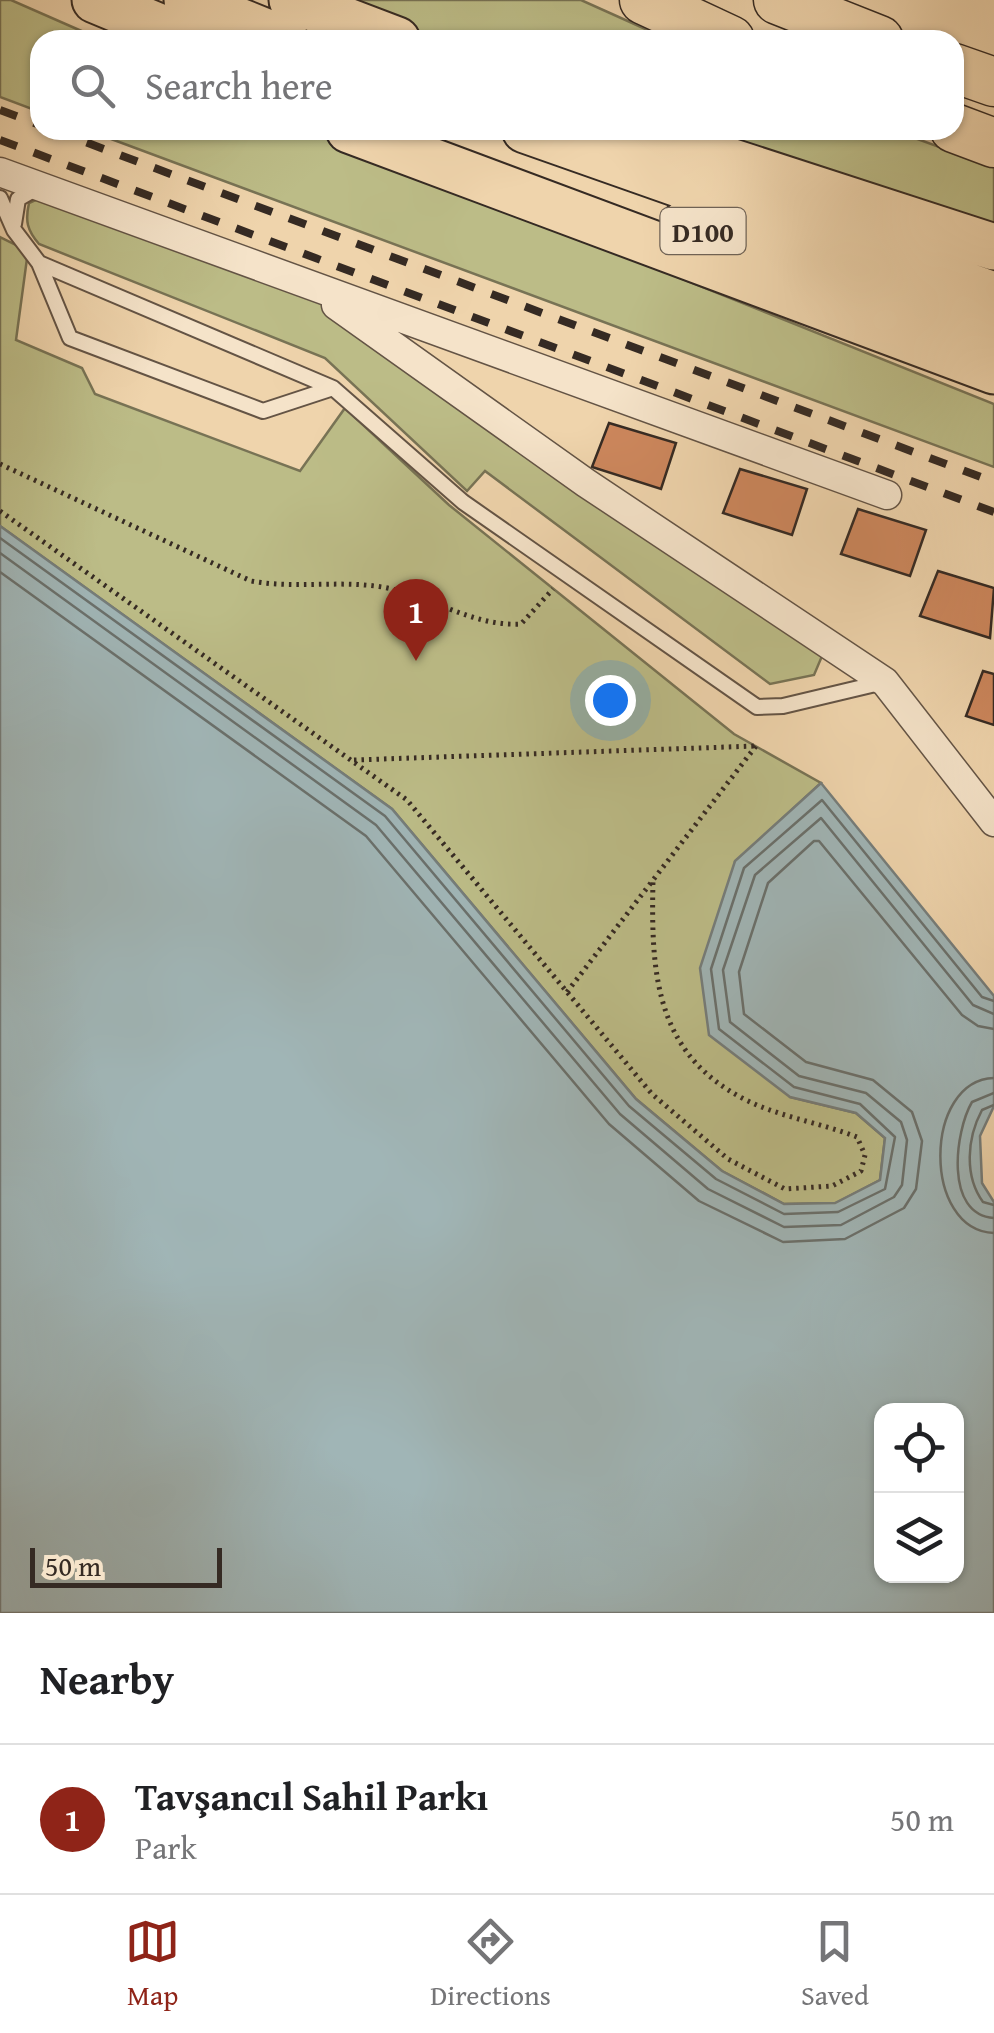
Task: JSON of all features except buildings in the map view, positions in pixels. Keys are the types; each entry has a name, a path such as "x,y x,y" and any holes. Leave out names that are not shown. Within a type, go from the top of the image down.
{"highway":[{"path":"187,0 261,30"},
{"path":"292,0 371,30"},
{"path":"644,0 708,30"},
{"path":"778,0 854,30"},
{"path":"100,2 155,30"},
{"path":"100,2 168,30"},
{"path":"964,72 994,82"},
{"path":"964,132 994,143"},
{"path":"376,140 994,371"},
{"name":"D100","path":"442,140 994,329"},
{"path":"553,140 994,295"},
{"path":"665,140 994,247"}],"street":[{"path":"0,172 888,495"},
{"path":"302,281 586,483 885,682 994,821"}],"lane":[{"path":"14,230 18,199 26,190 41,186"},
{"path":"0,198 14,230 39,263 70,338 263,412 334,388"},
{"path":"39,263 334,388 463,502 757,707 783,706 885,682"}],"path":[{"path":"0,464 252,580 279,586 347,582 384,587 410,592 494,626 522,624 554,589"},
{"path":"0,511 407,800 652,1094 728,1158 785,1188 832,1186 861,1171 865,1155 857,1137 749,1102 722,1086 680,1047 656,978 653,880"},
{"path":"350,760 756,746 567,992"}],"green space":[{"path":"0,0 11,0 79,30 30,30 30,108 0,97"},
{"path":"325,0 581,0 648,30 403,30"},
{"path":"114,140 336,140 994,404 994,467"},
{"path":"693,140 920,140 994,167 994,236"},
{"path":"42,197 313,296 825,649 814,675 770,684 485,471 467,491 325,358 39,244 27,215 29,203"},
{"path":"0,237 28,251 16,340 82,368 95,394 300,471 345,408 449,505 734,734 821,783 735,862 790,1097 856,1113 885,1138 880,1180 836,1203 784,1204 722,1171 636,1099 392,809 0,526"}],"water":[{"path":"0,526 392,809 636,1099 722,1171 784,1204 835,1203 880,1180 885,1138 856,1113 790,1097 709,1035 700,968 735,861 821,783 994,996 994,1106 980,1136 982,1183 994,1202 994,1613 0,1613"}],"railway":[{"path":"0,110 30,121"},
{"path":"0,140 994,512"},
{"path":"80,140 994,482"}],"place":[{"name":"Tavşancıl Sahil Parkı","path":"416,661"}]}
